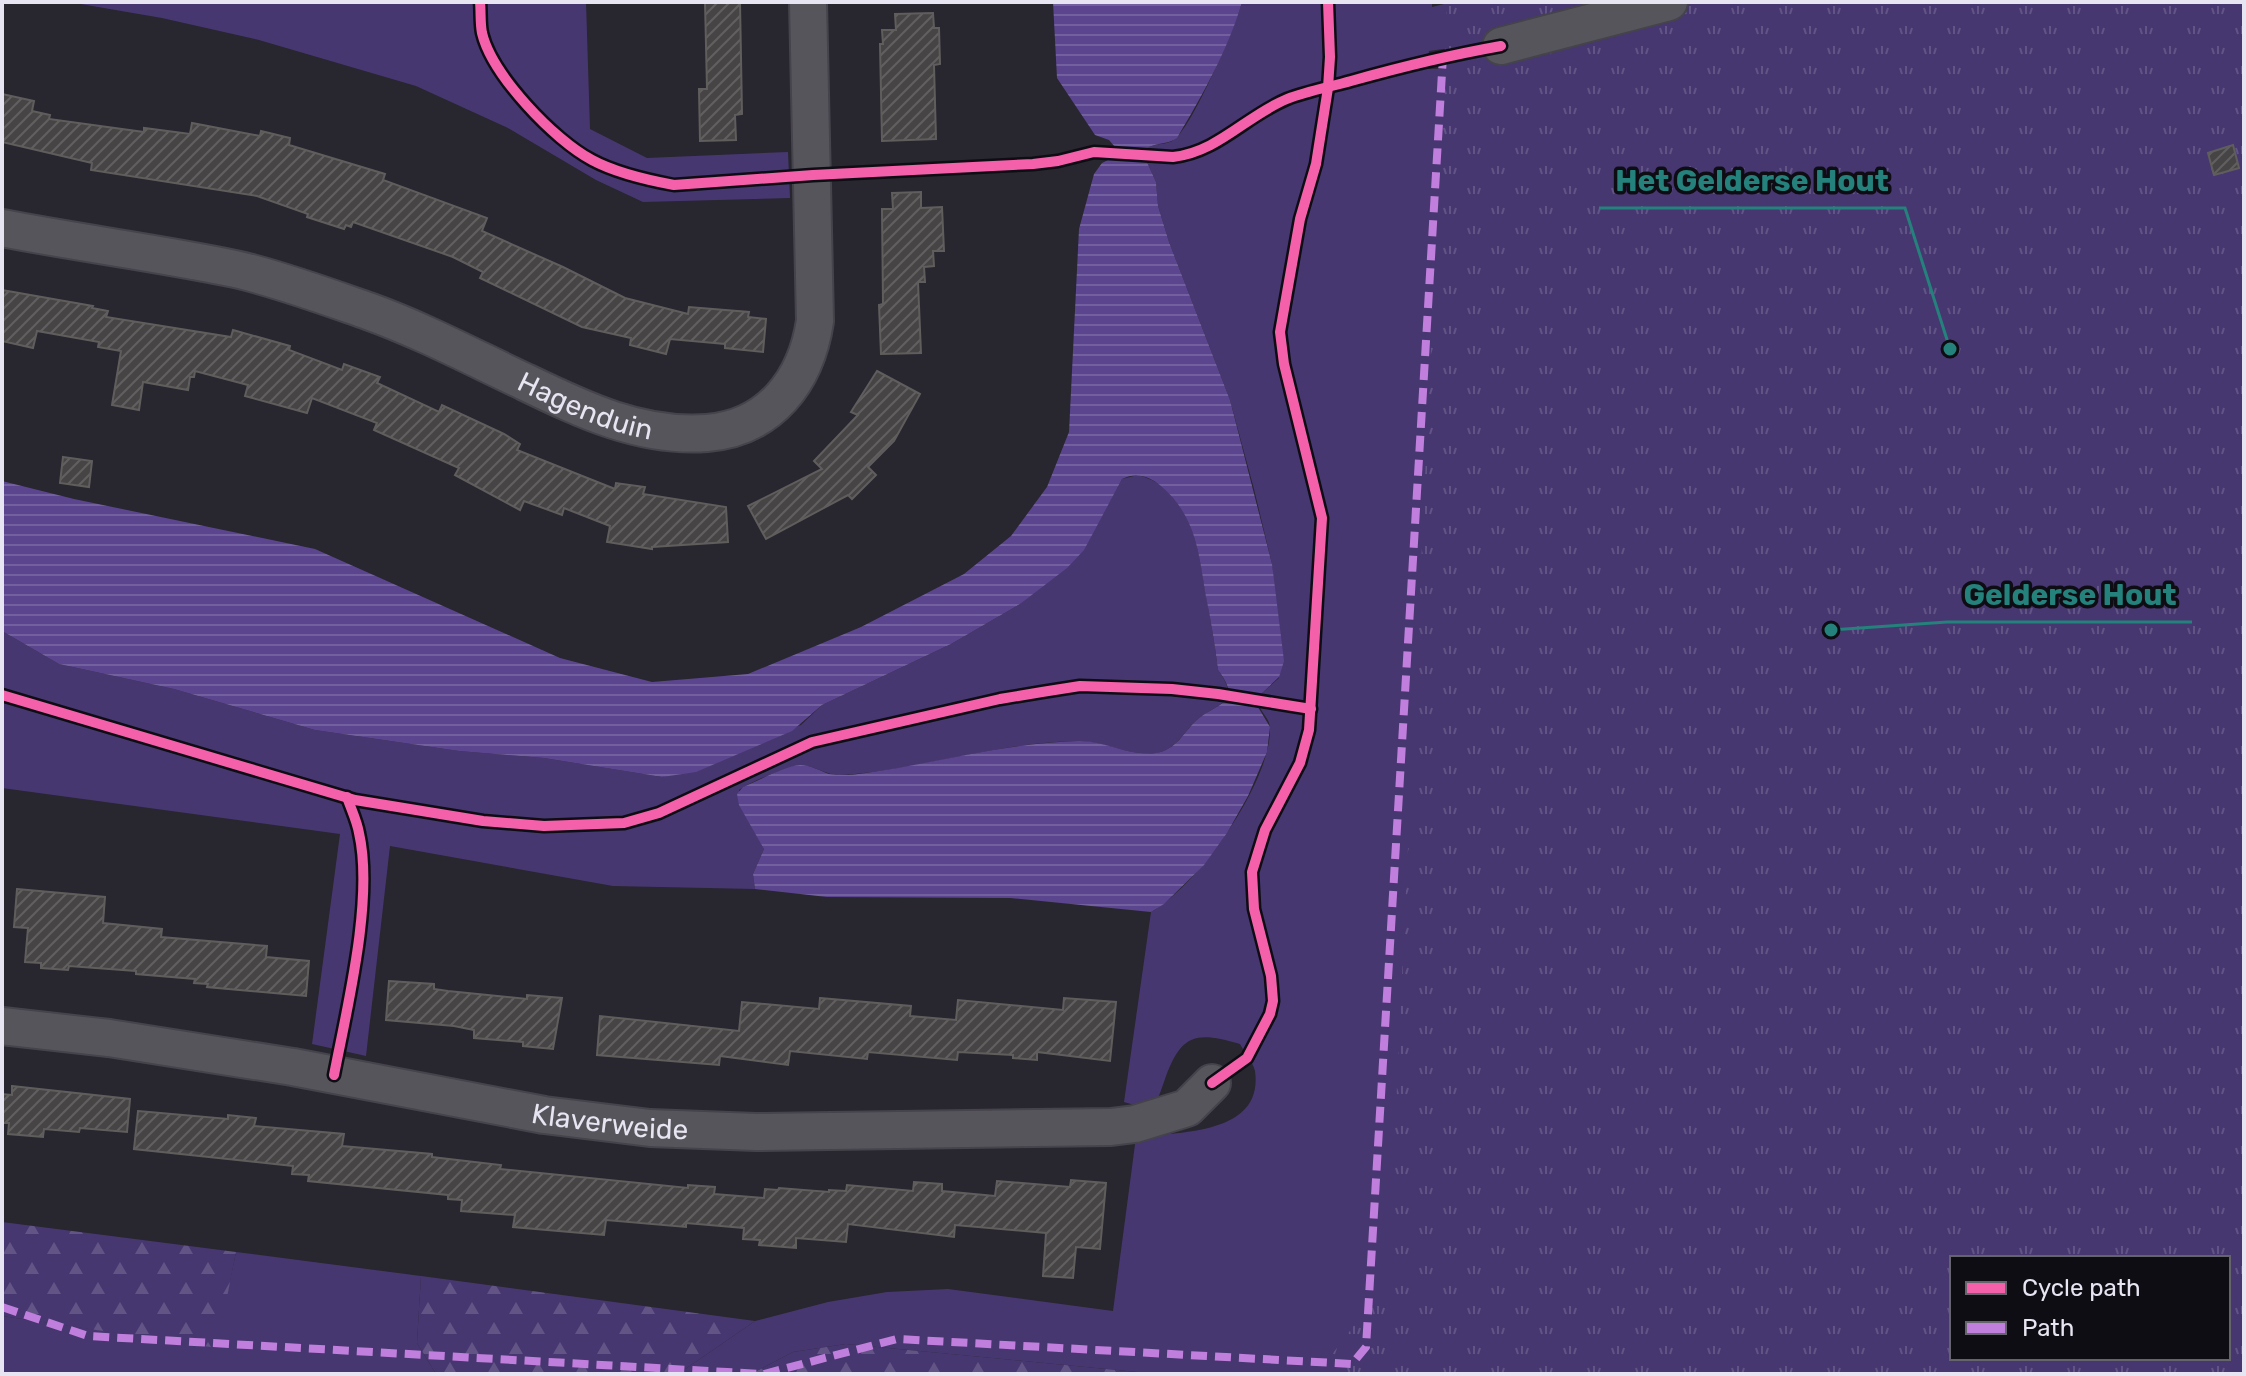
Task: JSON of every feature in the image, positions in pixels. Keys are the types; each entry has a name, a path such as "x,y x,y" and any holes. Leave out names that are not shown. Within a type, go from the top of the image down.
{"street":[{"name":"Hagenduin","path":"2,228 238,270 370,312 454,348 573,406 608,419 677,433 725,431 753,420 778,401 798,376 811,343 815,321 808,2"},
{"path":"1501,46 1669,2"},
{"name":"Klaverweide","path":"2,1026 109,1038 293,1067 544,1115 650,1128 756,1132 1111,1127 1135,1124 1187,1108 1212,1083"}],"green space":[{"path":"69,2 586,2 590,129 647,158 788,152 790,198 643,202 596,180 508,128 416,86 259,40 162,18"},
{"path":"1242,2 1432,2 1432,7 1452,2 1478,44 1429,51 1427,69 1457,68 1477,590 1521,1374 1158,1374 846,1344 793,1352 751,1374 678,1374 755,1321 828,1302 887,1292 948,1289 1113,1311 1136,1137 1215,1126 1233,1119 1246,1108 1254,1092 1255,1071 1240,1044 1200,1037 1191,1040 1176,1054 1158,1097 1148,1109 1124,1102 1151,912 1189,880 1209,857 1245,804 1267,751 1270,729 1260,707 1259,696 1279,678 1272,564 1254,489 1230,400 1169,242 1158,206 1156,182 1146,160 1146,149 1168,143 1183,130 1222,53"},
{"path":"1447,2 2244,2 2244,1374 1317,1374 1388,1281"},
{"path":"1138,475 1156,482 1170,493 1190,524 1200,560 1218,670 1228,689 1224,701 1198,719 1170,748 1147,754 1088,742 1050,742 849,775 831,774 805,766 782,770 739,790 764,849 753,874 755,889 613,886 390,846 366,1056 312,1044 340,834 2,788 2,631 59,664 174,689 315,730 459,751 544,758 662,777 801,725 822,705 951,644 1020,604 1095,528 1122,479"},
{"path":"2,1222 236,1252 217,1348 2,1316"},
{"path":"236,1252 421,1276 417,1343 436,1374 2,1374 2,1316 216,1347"},
{"path":"421,1276 755,1321 678,1374 436,1374 417,1343"},
{"path":"846,1344 1158,1374 751,1374 793,1352"}],"shaded area":[{"path":"1053,2 1242,2 1222,55 1177,138 1146,149 1146,160 1156,182 1158,206 1169,242 1230,400 1272,564 1284,661 1279,677 1259,696 1258,707 1270,727 1267,752 1248,796 1204,865 1164,904 1151,912 1010,898 827,897 755,889 753,874 764,849 739,805 737,794 743,787 800,765 829,774 848,775 1051,743 1088,741 1146,754 1163,751 1175,744 1198,719 1225,701 1228,689 1218,670 1201,566 1189,523 1173,497 1142,476 1122,479 1084,550 1067,568 1020,604 951,644 822,705 792,731 696,772 662,777 544,758 459,751 315,730 174,689 59,664 2,631 2,481 315,549 560,658 652,682 748,674 861,627 964,574 1011,536 1047,487 1069,432 1079,229 1094,174 1102,163 1114,157 1115,147 1109,140 1095,135 1057,78"}],"building":[{"path":"705,2 740,2 742,114 735,115 736,140 700,141 699,89 707,89"},
{"path":"933,13 934,28 939,28 940,64 934,65 936,139 882,141 882,30 896,30 895,14"},
{"path":"2,94 34,101 32,111 50,115 49,119 144,132 144,128 190,134 192,123 260,136 261,131 290,138 289,145 385,174 383,180 487,218 482,231 625,298 688,314 689,307 749,312 748,317 766,319 763,352 725,348 725,344 670,339 666,354 630,345 631,338 582,327 480,278 483,272 453,257 353,222 351,227 346,225 344,229 257,196 91,170 92,163 2,142"},
{"path":"2233,145 2239,168 2214,175 2208,153"},
{"path":"921,192 921,208 942,207 944,251 933,251 934,266 924,267 925,282 918,282 921,353 881,354 882,209 893,209 892,193"},
{"path":"2,290 93,306 108,311 106,317 231,337 233,330 290,346 289,350 342,370 344,364 380,377 377,383 439,412 442,405 504,434 520,444 517,450 615,489 616,483 645,487 643,494 726,507 728,542 652,549 607,542 610,526 564,508 562,515 524,501 520,510 455,475 459,468 374,430 377,423 312,398 307,413 245,396 248,385 195,371 194,377 190,377 188,390 143,382 139,410 112,405 121,351 98,347 99,342 37,331 33,348 2,341"},
{"path":"877,371 920,394 894,441 868,467 876,475 852,499 848,495 766,539 748,506 822,469 814,461 858,415 851,412"},
{"path":"63,457 92,461 89,487 60,483"},
{"path":"17,889 105,897 103,923 162,929 161,937 267,946 266,957 309,961 306,996 207,987 208,984 194,983 195,979 136,974 136,971 69,966 68,970 41,968 41,963 25,962 28,928 14,927"},
{"path":"389,981 434,984 434,989 527,999 527,995 562,998 553,1049 523,1046 523,1042 474,1038 474,1030 454,1026 386,1020"},
{"path":"820,998 911,1006 910,1016 956,1020 958,1000 1063,1010 1064,998 1116,1002 1110,1061 1037,1052 1037,1060 1013,1058 1013,1055 958,1052 957,1060 868,1052 867,1059 790,1051 788,1065 720,1056 719,1065 597,1055 600,1016 739,1031 742,1002 819,1009"},
{"path":"12,1086 130,1099 127,1132 80,1128 79,1132 44,1129 43,1137 8,1134 9,1123 2,1123 2,1094 12,1095"},
{"path":"138,1111 228,1119 228,1115 256,1118 254,1126 344,1134 342,1146 432,1154 432,1157 501,1165 500,1169 688,1188 688,1185 715,1187 714,1194 764,1198 765,1189 779,1188 829,1192 846,1191 847,1185 913,1191 914,1182 942,1184 942,1191 995,1196 997,1181 1070,1187 1071,1180 1106,1183 1100,1249 1076,1247 1073,1278 1043,1276 1046,1233 955,1225 954,1237 848,1224 846,1242 796,1238 796,1248 759,1245 760,1240 743,1239 744,1228 686,1223 686,1227 606,1220 604,1235 513,1227 515,1215 461,1211 462,1200 448,1199 448,1195 308,1181 309,1175 292,1174 293,1166 134,1149"}],"marked path":[{"path":"764,1374 897,1339 1352,1364 1366,1347 1443,56"},
{"path":"2,1307 88,1336 762,1374"}],"cycle path":[{"path":"480,2 482,33 488,50 511,86 543,122 577,151 601,165 632,176 674,185 1033,164 1094,152 1173,157 1204,148 1272,106 1295,96 1407,66 1501,46"},
{"path":"1212,1083 1247,1058 1270,1014 1273,1001 1271,976 1254,909 1252,872 1265,830 1300,763 1309,730 1322,518 1284,364 1280,332 1300,219 1316,164 1328,88 1328,2"},
{"path":"2,695 355,800 483,821 544,826 624,823 659,813 812,742 1000,699 1080,686 1172,689 1311,709"},
{"path":"334,1075 357,954 363,889 359,833 347,797"}],"place":[{"name":"Het Gelderse Hout","path":"1950,349"},
{"name":"Gelderse Hout","path":"1831,630"}]}
